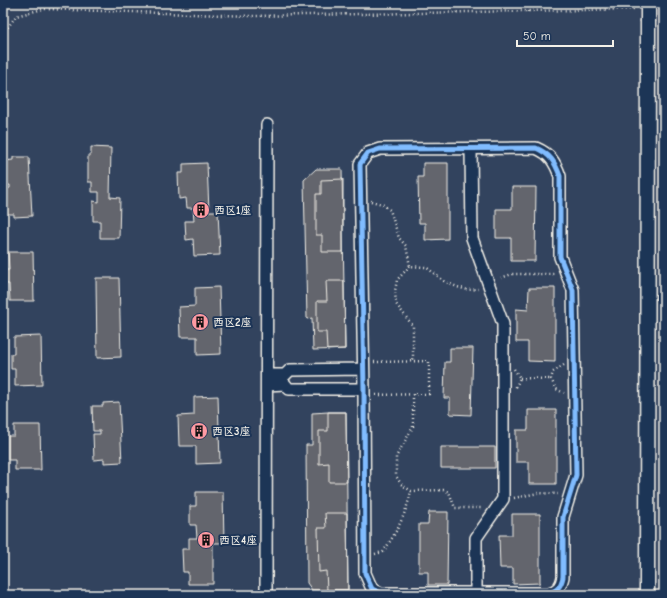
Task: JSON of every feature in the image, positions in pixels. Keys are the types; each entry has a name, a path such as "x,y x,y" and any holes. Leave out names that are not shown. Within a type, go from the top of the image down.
{"street":[{"path":"645,6 648,22 647,595"},
{"path":"266,595 267,126"},
{"path":"536,148 547,153 556,164 560,176 560,257 573,290 576,475 563,516 563,577 561,585 556,591 549,593 381,593 372,589 365,573 364,392 360,164 368,153 380,149 471,149 536,148"},
{"path":"471,149 472,238 503,324 503,499 476,538 476,594"},
{"path":"267,380 285,375 290,370 363,365"},
{"path":"267,380 285,384 289,389 364,392"}],"path":[{"path":"528,3 528,12"},
{"path":"3,34 16,16 43,9 252,16 528,12 645,6"},
{"path":"360,201 372,201 382,204 390,210 399,238 406,246 410,266"},
{"path":"413,362 412,326 396,304 395,291 397,280 410,266 418,265 426,267 444,281 468,290 478,288 483,295 493,296"},
{"path":"501,278 512,274 567,274"},
{"path":"363,365 429,361 429,394 364,392"},
{"path":"574,365 564,365 558,367 553,372 551,379 556,389 564,393 575,393"},
{"path":"520,378 551,379"},
{"path":"413,394 413,427 396,457 396,476 401,484 411,491 443,490 449,492 455,508 496,508"},
{"path":"365,554 383,552 405,515 411,491"},
{"path":"503,499 538,493 553,493 569,498"}],"building":[{"path":"91,147 111,148 110,197 120,198 119,238 100,238 100,221 93,221 93,201 99,202 99,192 92,192 92,182 88,182 88,155 91,155"},
{"path":"13,157 29,157 32,216 14,217 14,214 4,214 3,189 10,188 10,185 3,186 3,161 13,160"},
{"name":"西区1座","path":"207,163 209,211 218,211 220,255 194,256 193,239 186,240 185,221 194,221 193,208 187,208 186,198 179,199 178,173 183,173 183,164"},
{"path":"423,163 448,163 448,239 425,240 425,223 419,223 418,177 423,177"},
{"path":"316,169 342,169 345,349 313,350 312,318 307,319 304,180"},
{"path":"343,179 343,252 322,252 322,235 316,235 316,194 321,194 321,180"},
{"path":"512,187 536,187 535,261 511,261 511,238 496,238 496,209 512,209"},
{"path":"8,252 33,252 34,301 10,301 9,284 6,284 5,270 9,270"},
{"path":"96,278 119,278 121,357 97,358"},
{"path":"326,281 344,281 345,349 327,350 326,332 317,332 317,301 327,301"},
{"name":"西区2座","path":"219,287 221,354 197,355 197,337 180,337 179,307 195,306 195,288"},
{"path":"529,288 555,288 555,362 528,361 528,342 516,342 516,309 528,310"},
{"path":"41,336 42,385 15,386 15,369 11,369 11,354 14,354 14,337"},
{"path":"450,348 473,348 471,415 450,414 450,398 444,398 445,362 450,362"},
{"name":"西区3座","path":"218,396 220,463 196,464 196,446 179,446 178,416 194,415 194,397"},
{"path":"119,402 122,462 104,463 104,459 94,460 93,434 100,434 100,431 93,431 92,406 103,406 103,403"},
{"path":"528,410 556,410 556,484 529,484 529,462 516,462 516,430 528,430"},
{"path":"328,412 346,412 347,482 329,482 329,463 319,464 319,431 328,431"},
{"path":"346,412 348,590 312,590 307,583 306,445 312,445 312,413"},
{"path":"14,425 40,425 41,470 15,470 15,460 8,460 8,436 14,436"},
{"path":"441,447 495,447 495,468 441,468"},
{"name":"西区4座","path":"196,492 223,492 224,543 213,543 213,584 188,584 188,572 183,572 182,549 189,549 189,538 197,538 196,525 190,525 190,506 196,506"},
{"path":"429,512 448,512 447,585 428,585 428,572 419,572 419,524 428,524"},
{"path":"325,513 347,513 348,590 327,590 326,571 319,572 318,528 326,528"},
{"path":"512,514 540,514 540,583 513,584 513,568 500,568 499,535 512,535"}],"cycle path":[{"path":"536,148 545,153 551,159 560,176 560,257 573,290 576,475 563,517 562,580 557,589 549,593 381,593 372,589 365,573 364,389 360,164 368,153 380,149 536,148"}],"place":[{"name":"西区1座","path":"201,210"},
{"name":"西区2座","path":"200,322"},
{"name":"西区3座","path":"199,431"},
{"name":"西区4座","path":"206,540"}]}
